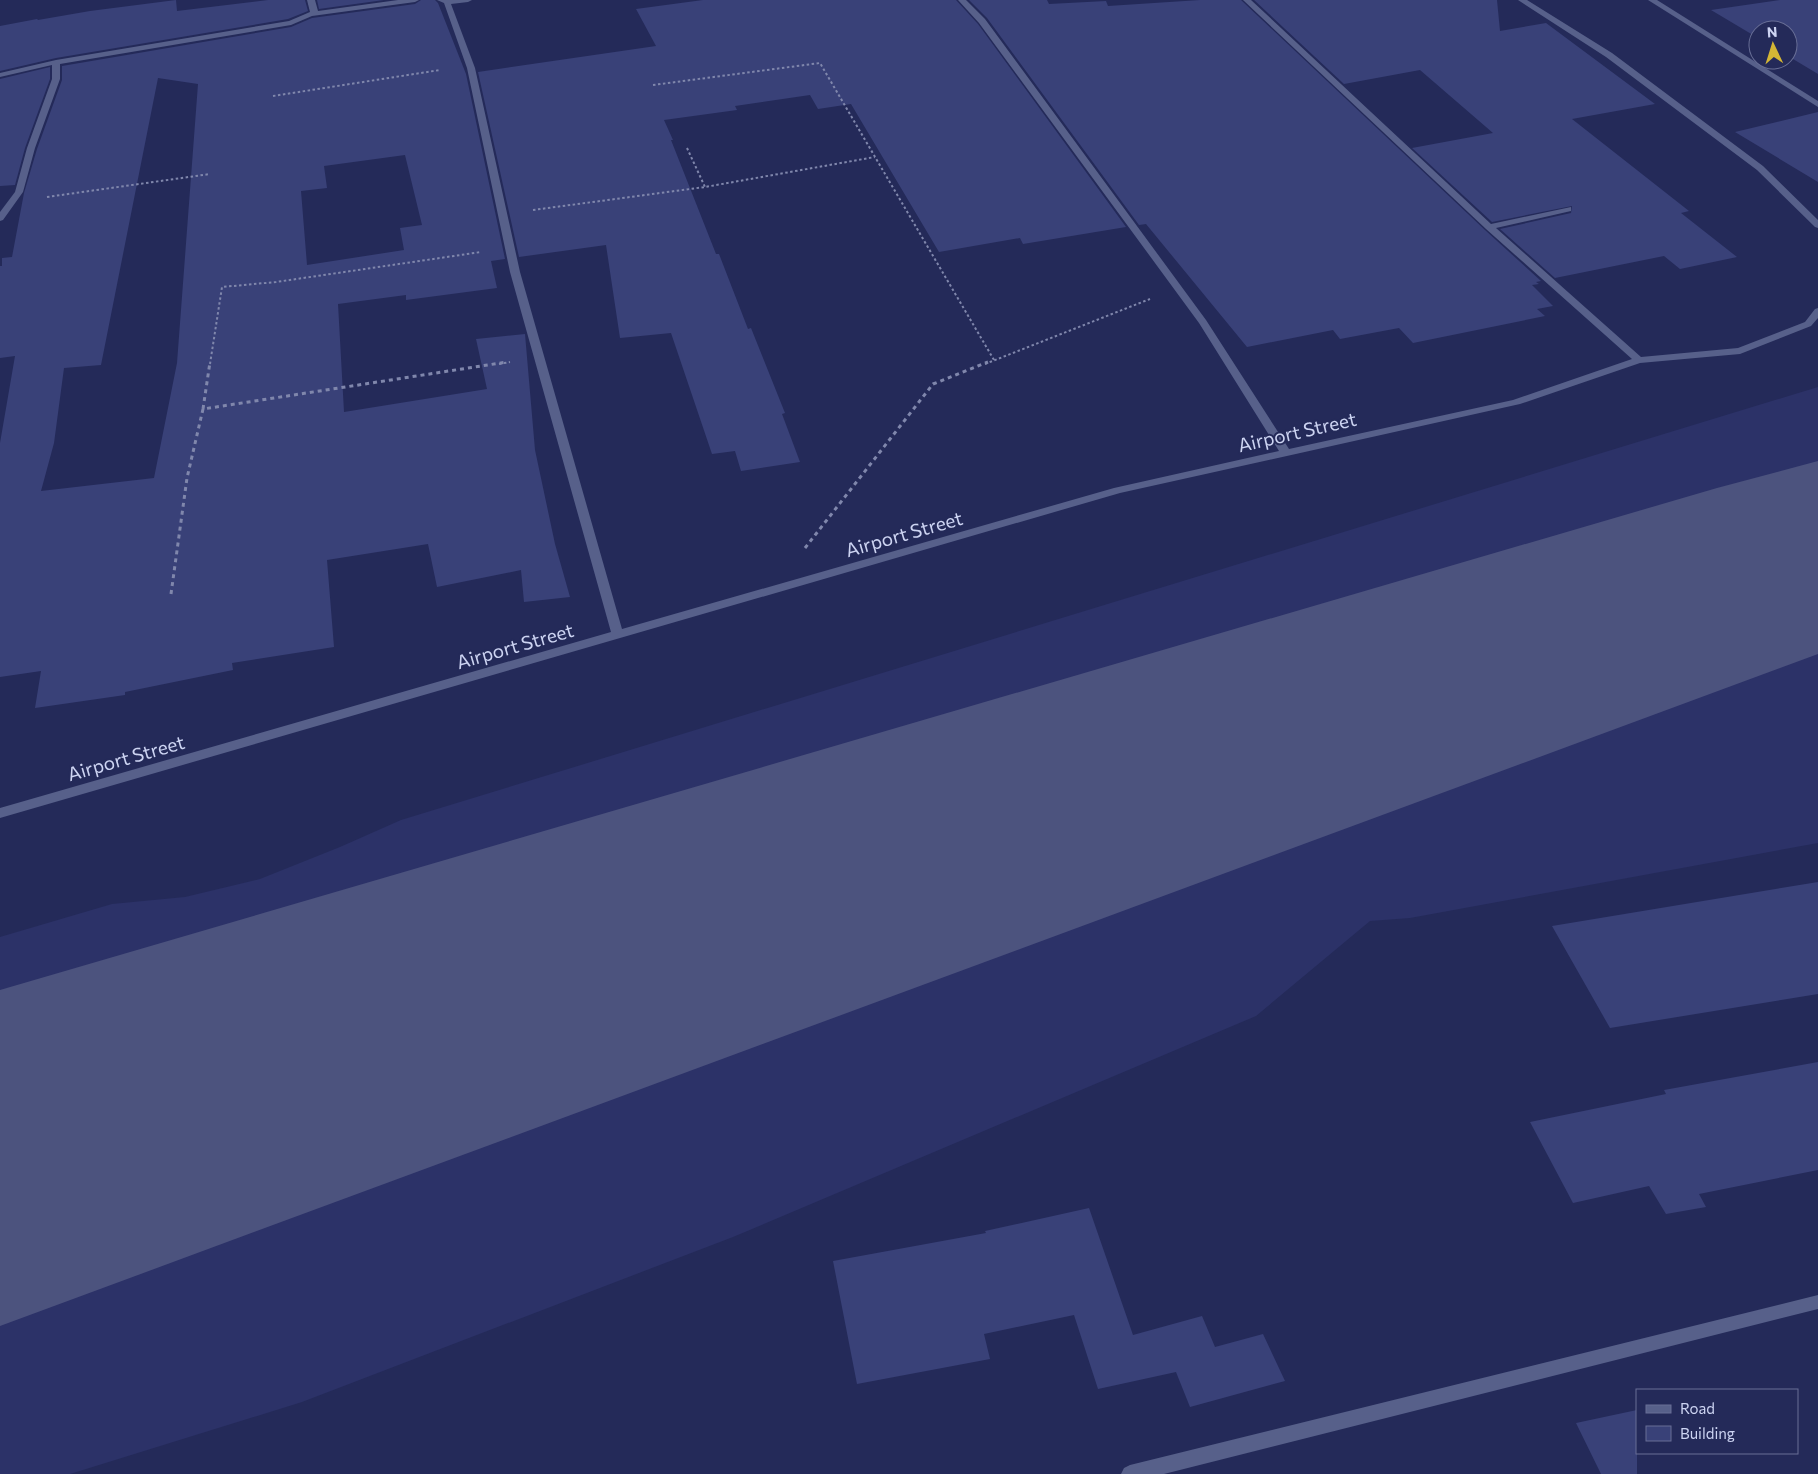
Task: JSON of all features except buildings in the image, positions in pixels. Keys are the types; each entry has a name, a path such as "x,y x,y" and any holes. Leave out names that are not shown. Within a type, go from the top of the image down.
{"street":[{"path":"311,0 316,14"},
{"path":"0,75 56,62 291,23 316,14 415,0"},
{"path":"468,0 443,1 470,65 510,247 618,635"},
{"path":"962,0 987,28 1203,322 1286,453"},
{"path":"1247,0 1489,227 1640,360"},
{"path":"1522,0 1609,55 1760,168 1818,225"},
{"path":"1652,0 1818,105"},
{"path":"0,218 19,192 31,148 56,79 56,62"},
{"path":"1489,227 1568,209"},
{"name":"Airport Street","path":"0,813 1118,490 1516,402 1640,360 1740,351 1808,324 1818,311"},
{"path":"1130,1474 1818,1302"}],"path":[{"path":"653,85 820,63 994,360"},
{"path":"273,96 470,65"},
{"path":"687,148 705,187"},
{"path":"503,214 705,187 875,157"},
{"path":"11,202 210,174"},
{"path":"171,594 187,478 203,409 222,287 276,282 510,247"},
{"path":"773,590 933,384 1178,288"},
{"path":"203,409 540,358"}],"shaded area":[{"path":"1818,387 1818,843 1410,918 1370,921 1256,1016 733,1237 302,1402 70,1474 0,1474 0,937 112,904 185,897 260,879 401,820"}],"runway":[{"path":"0,1158 1818,552"}]}
